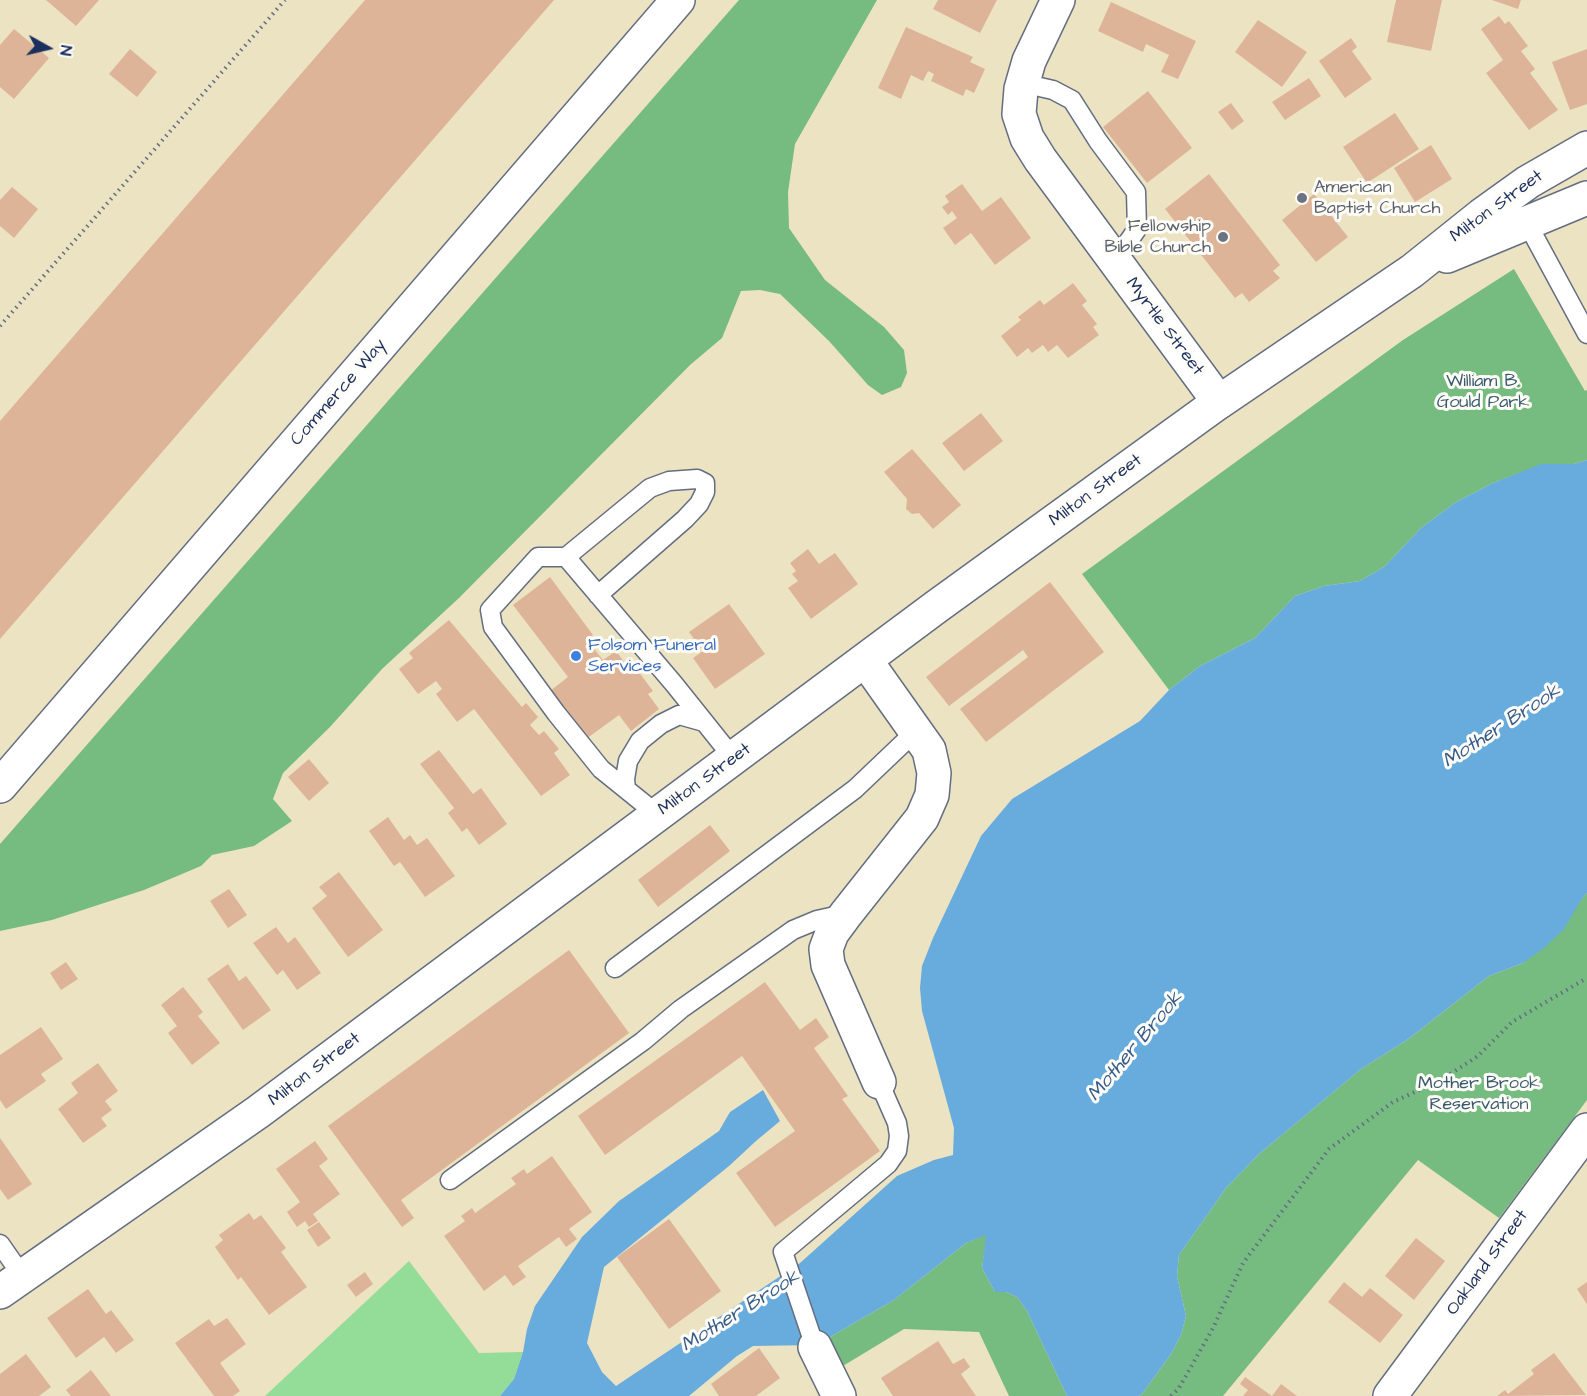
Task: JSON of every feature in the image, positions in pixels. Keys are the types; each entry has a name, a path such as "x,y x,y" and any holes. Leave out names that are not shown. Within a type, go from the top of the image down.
{"street":[{"name":"Commerce Way","path":"0,786 678,0"},
{"name":"Myrtle Street","path":"1058,0 1029,61 1022,83 1019,114 1027,138 1040,159 1219,402"},
{"name":"Milton Street","path":"12,1284 258,1112 936,608 1219,402 1412,271 1482,215 1528,182 1587,148"},
{"name":"Milton Street","path":"1412,271 1587,198"},
{"path":"866,661 917,730 929,750 934,773 932,795 922,818 832,933 826,949 828,965 879,1082"},
{"name":"Oakland Street","path":"1390,1396 1587,1130"},
{"path":"815,1347 839,1396"}],"lane":[{"path":"1022,83 1053,90 1072,100 1098,141 1136,192 1137,229 1115,261"},
{"path":"1527,223 1587,334"},
{"path":"598,595 685,519 699,504 705,492 705,483 697,479 669,481 650,488 566,557 538,557 490,609 493,627 556,713 601,769 658,815"},
{"path":"566,557 734,759"},
{"path":"626,789 628,761 640,741 660,724 678,716 704,722"},
{"path":"615,968 855,789 917,730"},
{"path":"450,1180 643,1041 681,1009 793,930 817,920 846,914"},
{"path":"815,1347 783,1252 888,1164 897,1151 899,1136 897,1123 879,1082"},
{"path":"0,1244 12,1284"}],"path":[{"path":"0,326 285,0"},
{"path":"1171,1396 1179,1388 1213,1328 1243,1263 1329,1149 1393,1102 1441,1080 1478,1056 1512,1022 1587,978"}],"green space":[{"path":"739,0 877,0 795,144 788,192 789,228 825,280 884,327 904,350 907,373 901,387 882,395 868,385 829,341 780,294 760,290 741,291 722,338 690,365 459,598 382,669 330,727 283,773 273,799 292,821 254,846 212,855 201,866 144,890 52,920 0,931 0,844"},
{"name":"William B. Gould Park","path":"1514,269 1585,391 1587,390 1587,460 1574,464 1541,465 1493,483 1456,502 1421,528 1384,567 1360,581 1324,586 1295,596 1255,638 1200,666 1169,690 1082,574 1403,340"},
{"name":"Mother Brook Reservation","path":"1587,893 1587,1100 1499,1218 1418,1160 1223,1396 1138,1396 1142,1394 1171,1354 1181,1335 1186,1316 1177,1276 1179,1255 1226,1188 1259,1154 1361,1069 1407,1040 1489,976 1523,963"},
{"path":"987,1234 982,1268 995,1292 1006,1292 1017,1297 1027,1311 1067,1396 1009,1396 979,1332 904,1329 828,1375 816,1345 894,1300 966,1243"},
{"path":"409,1261 479,1353 523,1352 514,1379 500,1396 265,1396"}],"water":[{"name":"Mother Brook","path":"1587,460 1587,893 1564,929 1544,948 1523,963 1489,976 1407,1040 1361,1069 1259,1154 1226,1188 1179,1255 1177,1276 1186,1316 1181,1335 1171,1354 1142,1394 1138,1396 1067,1396 1027,1311 1017,1297 1006,1292 995,1292 982,1268 986,1235 966,1243 894,1300 816,1345 753,1346 737,1356 689,1396 500,1396 514,1379 535,1306 582,1237 619,1201 719,1131 730,1112 763,1090 780,1121 729,1166 604,1267 587,1343 602,1372 616,1386 800,1263 897,1176 934,1160 953,1155 954,1128 922,1011 920,988 922,966 981,836 1012,799 1140,721 1169,690 1200,666 1255,638 1295,596 1324,586 1360,581 1384,567 1421,528 1456,502 1493,483 1541,464 1574,464"}],"building":[{"path":"46,0 99,0 76,26"},
{"path":"365,0 554,0 0,639 0,421"},
{"path":"938,0 997,0 980,33 933,9"},
{"path":"1396,0 1442,0 1431,51 1387,42"},
{"path":"1492,0 1521,0 1518,9"},
{"path":"1111,2 1196,41 1178,79 1161,72 1169,55 1146,44 1143,52 1098,31"},
{"path":"1499,16 1505,24 1509,21 1528,46 1521,51 1535,69 1530,73 1558,110 1529,130 1486,73 1503,60 1481,29"},
{"path":"1258,20 1307,52 1282,87 1235,52"},
{"path":"906,27 973,57 970,62 985,69 974,93 966,89 963,96 931,81 934,74 928,71 923,81 911,75 901,99 878,88"},
{"path":"14,29 49,58 14,99 0,87 0,45"},
{"path":"1351,38 1357,47 1352,51 1372,79 1345,98 1319,61"},
{"path":"130,49 157,72 137,97 109,74"},
{"path":"1587,49 1587,104 1570,110 1552,62"},
{"path":"1309,78 1321,96 1285,120 1272,102"},
{"path":"1148,91 1192,148 1147,183 1103,127"},
{"path":"1231,103 1244,121 1232,130 1218,112"},
{"path":"1395,113 1419,149 1367,183 1343,147"},
{"path":"1431,145 1452,179 1415,202 1394,168"},
{"name":"Fellowship Bible Church","path":"1209,174 1280,265 1273,271 1280,278 1249,302 1242,293 1235,298 1165,209"},
{"path":"962,184 982,211 1001,197 1031,238 995,265 971,233 955,245 943,228 957,218 952,211 948,215 942,207 949,202 945,196"},
{"path":"12,187 38,209 14,238 0,226 0,200"},
{"path":"1314,194 1348,237 1316,262 1282,220"},
{"path":"1073,283 1087,301 1082,305 1097,324 1093,327 1099,335 1068,358 1057,345 1048,352 1043,345 1032,353 1028,348 1017,357 1001,336 1021,320 1018,317 1040,300 1044,305"},
{"path":"981,413 1003,441 964,471 942,443"},
{"path":"912,449 961,505 933,529 919,513 912,514 906,509 907,499 884,472"},
{"path":"808,549 819,564 835,553 858,584 811,619 788,588 798,581 792,574 796,571 790,563"},
{"name":"Folsom Funeral Services","path":"550,577 593,635 587,640 603,660 616,651 633,674 638,671 653,691 648,694 659,709 631,731 619,715 586,739 550,691 568,677 513,605"},
{"path":"1050,582 1104,652 986,742 960,709 1028,657 1023,650 949,706 926,677"},
{"path":"729,604 765,654 715,689 693,658 703,651 689,632"},
{"path":"449,620 522,707 526,703 538,717 530,725 539,735 544,731 559,749 554,753 570,775 541,796 474,709 457,722 436,694 442,689 436,681 418,694 399,669 413,658 409,653"},
{"path":"439,750 473,794 481,788 507,824 479,845 467,828 462,832 448,813 454,808 420,764"},
{"path":"309,759 329,783 309,801 288,777"},
{"path":"388,817 404,840 410,835 417,845 427,838 455,876 425,897 400,862 394,866 369,831"},
{"path":"710,825 730,851 658,907 638,880"},
{"path":"339,872 383,930 348,957 312,908 327,896 319,887"},
{"path":"229,889 247,915 228,928 210,901"},
{"path":"276,927 288,943 295,937 321,973 297,990 283,970 277,975 253,943"},
{"path":"569,950 629,1033 401,1200 414,1218 402,1227 328,1126"},
{"path":"66,962 78,979 61,990 50,973"},
{"path":"228,964 239,981 246,976 271,1010 243,1030 207,979"},
{"path":"765,982 800,1030 816,1018 829,1037 814,1048 848,1096 842,1099 880,1151 775,1227 736,1173 795,1131 742,1056 605,1155 578,1116"},
{"path":"183,987 203,1012 198,1016 220,1043 192,1065 168,1033 177,1026 161,1005"},
{"path":"41,1027 63,1059 41,1074 46,1081 6,1109 0,1100 0,1055"},
{"path":"98,1063 118,1091 105,1101 112,1110 101,1118 107,1126 83,1143 58,1109 78,1093 71,1083"},
{"path":"0,1138 32,1184 8,1200 0,1189"},
{"path":"315,1141 328,1159 319,1166 340,1194 313,1214 318,1221 309,1227 305,1221 297,1227 287,1212 300,1202 276,1169"},
{"path":"552,1156 592,1212 569,1229 577,1239 566,1247 559,1237 518,1266 526,1277 513,1286 505,1275 484,1291 444,1236 465,1221 461,1216 472,1208 475,1213 516,1184 511,1178 524,1169 527,1174"},
{"path":"249,1213 254,1220 261,1215 286,1248 281,1252 307,1287 269,1315 241,1277 238,1280 215,1247 223,1240 219,1235"},
{"path":"669,1219 721,1291 669,1329 617,1257"},
{"path":"319,1222 331,1238 318,1247 307,1230"},
{"path":"1416,1238 1445,1261 1414,1300 1385,1276"},
{"path":"365,1272 373,1284 356,1297 347,1285"},
{"path":"1344,1282 1362,1297 1370,1288 1403,1315 1380,1343 1328,1302"},
{"path":"1587,1282 1587,1304 1577,1289"},
{"path":"88,1289 106,1314 111,1310 134,1340 116,1353 104,1337 76,1358 47,1318"},
{"path":"227,1318 246,1344 220,1363 240,1391 233,1396 214,1396 175,1343 209,1319 214,1326"},
{"path":"938,1341 953,1364 964,1358 970,1367 961,1374 976,1396 893,1396 881,1378"},
{"path":"759,1348 780,1378 756,1396 719,1396 711,1384"},
{"path":"1554,1353 1586,1395 1497,1396 1505,1390 1508,1394 1534,1374 1531,1370"},
{"path":"26,1354 51,1387 39,1396 0,1396 0,1374"},
{"path":"91,1370 111,1396 71,1396 66,1390"},
{"path":"1245,1377 1272,1396 1243,1396 1248,1390 1240,1384"},
{"path":"1281,1384 1297,1396 1272,1396"}],"place":[{"name":"American Baptist Church","path":"1302,198"},
{"name":"Fellowship Bible Church","path":"1223,237"},
{"name":"Folsom Funeral Services","path":"576,656"}]}
